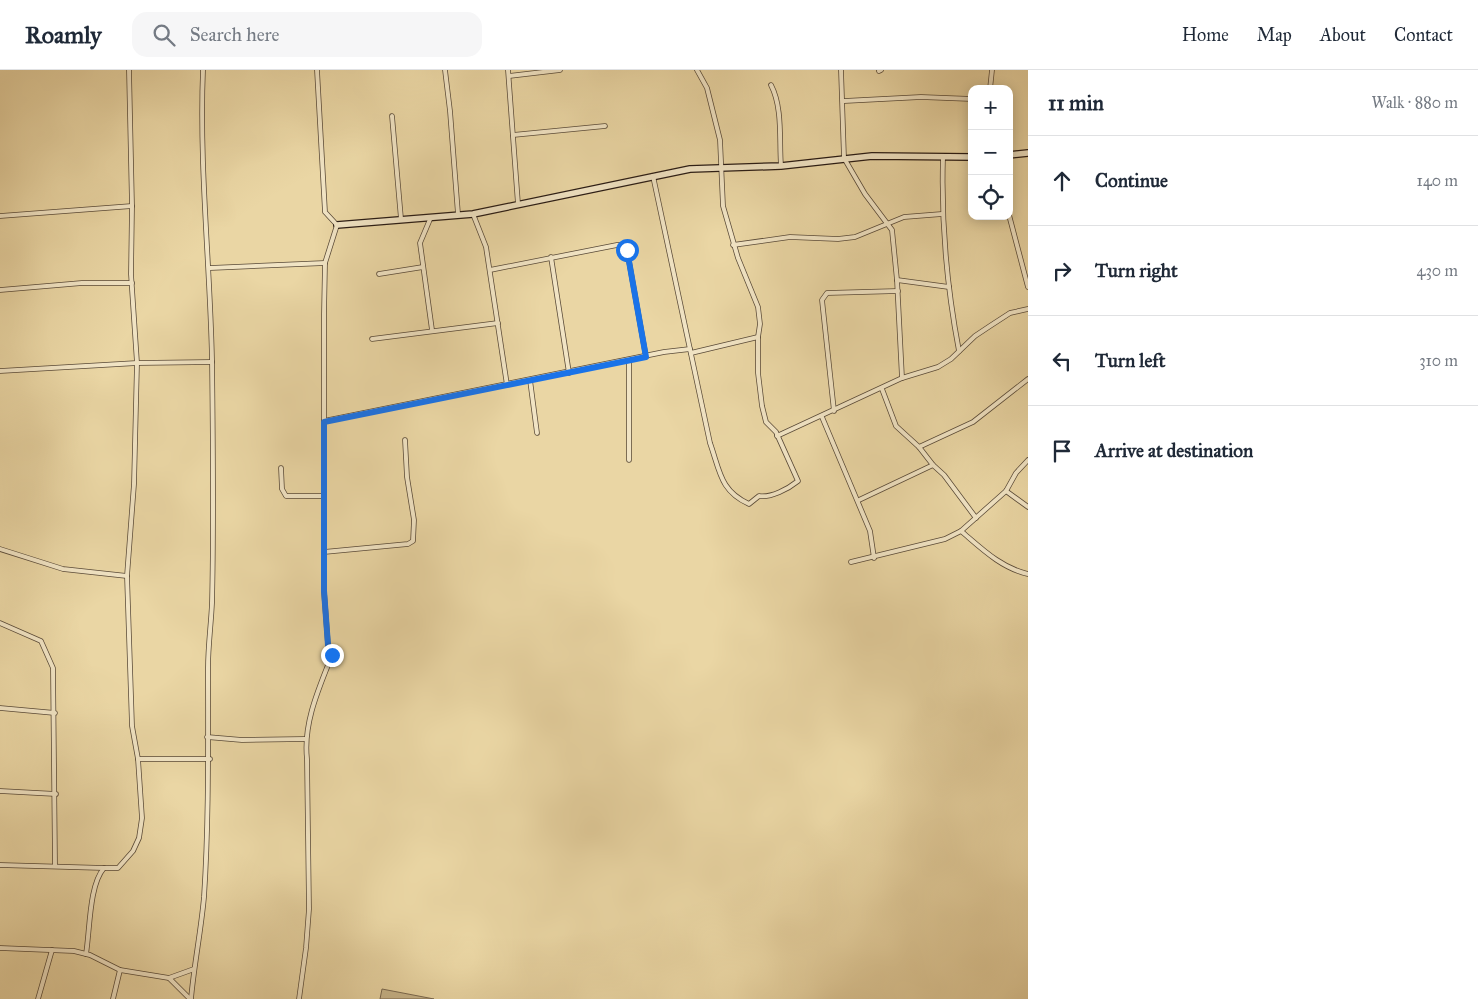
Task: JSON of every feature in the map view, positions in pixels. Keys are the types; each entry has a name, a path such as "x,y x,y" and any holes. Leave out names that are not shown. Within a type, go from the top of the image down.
{"street":[{"path":"0,865 118,868 132,851 139,838 142,818 138,759 132,726 128,576 134,484 137,363 132,283 129,70"},
{"path":"190,999 203,900 210,759 208,737 212,602 212,362 210,268 204,181 204,70"},
{"path":"317,70 324,212 337,225"},
{"path":"445,70 450,103 458,214"},
{"path":"508,70 518,204"},
{"path":"509,76 560,70"},
{"path":"653,176 710,443 721,479 735,497 750,504 759,496 765,497 774,494 798,481 776,432 766,422 762,406 758,307 734,246 723,206 720,140 707,88 697,70"},
{"path":"841,70 844,100 844,158 865,194 892,230 898,291 902,378"},
{"path":"990,85 992,70"},
{"path":"771,84 776,94 778,108 781,166"},
{"path":"844,100 921,97 968,99"},
{"path":"392,116 401,219"},
{"path":"513,135 605,126"},
{"path":"1013,155 1028,153"},
{"path":"337,225 473,214 582,193 653,176 721,166 781,166 844,158 918,155 968,158"},
{"path":"943,157 942,214 949,287 959,351"},
{"path":"0,216 132,206"},
{"path":"473,214 486,247 507,385"},
{"path":"734,246 790,237 838,239 855,237 904,217 942,214"},
{"path":"431,218 420,242 432,330"},
{"path":"1010,220 1028,288"},
{"path":"299,999 309,909 307,759 305,740 315,700 332,655 328,645 326,626 324,552 325,262 337,225"},
{"path":"490,270 623,245 627,250 646,357"},
{"path":"551,258 569,373"},
{"path":"210,268 325,262"},
{"path":"379,274 423,267"},
{"path":"897,280 949,287"},
{"path":"0,290 82,283 132,283"},
{"path":"834,411 822,300 824,295 827,293 898,291"},
{"path":"777,436 822,417 902,378 938,367 990,326 1010,314 1028,309"},
{"path":"372,339 498,323"},
{"path":"324,422 646,357 691,351 758,338"},
{"path":"629,361 629,460"},
{"path":"0,371 137,363 212,362"},
{"path":"919,447 973,422 1028,378"},
{"path":"530,380 536,433"},
{"path":"882,389 896,426 919,447 932,465 944,475 976,518"},
{"path":"822,417 859,500 870,531 874,558"},
{"path":"324,552 408,544 413,541 414,520 407,477 405,440"},
{"path":"851,562 874,558 945,539 961,531 1006,491 1016,473 1028,460"},
{"path":"859,500 932,465"},
{"path":"281,468 282,489 286,496 324,496"},
{"path":"1006,491 1028,507"},
{"path":"961,531 1005,565 1016,571 1028,574"},
{"path":"0,549 63,569 128,576"},
{"path":"0,623 41,641 53,668 56,794 55,865"},
{"path":"0,708 55,713"},
{"path":"208,737 242,740 305,740"},
{"path":"138,759 210,759"},
{"path":"0,791 56,794"},
{"path":"86,954 94,887 99,874 104,868"},
{"path":"0,948 52,950 86,954 120,970 169,978 194,969"},
{"path":"38,999 52,950"},
{"path":"113,999 120,970"},
{"path":"169,978 190,999"}],"shaded area":[{"path":"382,989 434,999 380,999"}],"route":[{"path":"332,655 328,645 324,591 324,422 646,357 627,250"}]}
